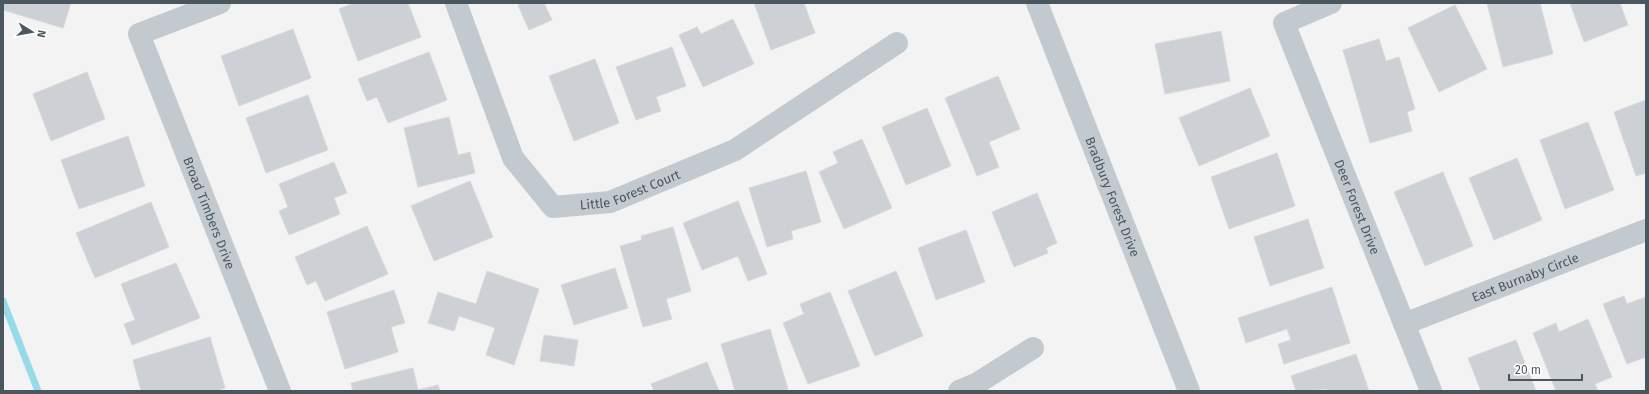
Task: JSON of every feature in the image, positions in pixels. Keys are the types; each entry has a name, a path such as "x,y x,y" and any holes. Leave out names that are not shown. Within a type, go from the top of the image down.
{"street":[{"name":"Broad Timbers Drive","path":"220,3 139,34 280,391"},
{"name":"Little Forest Court","path":"456,3 512,158 553,207 610,202 735,150 897,43"},
{"name":"Bradbury Forest Drive","path":"1037,3 1190,391"},
{"name":"Deer Forest Drive","path":"1331,3 1284,23 1430,391"},
{"name":"East Burnaby Circle","path":"1404,324 1646,230"},
{"path":"959,391 976,384 1033,348"}],"building":[{"path":"3,3 71,3 63,28 3,10"},
{"path":"354,3 408,3 421,37 358,61 339,9"},
{"path":"521,3 544,3 552,20 529,30 518,5"},
{"path":"754,3 804,3 815,33 771,50"},
{"path":"1487,3 1540,3 1553,54 1503,67"},
{"path":"1570,3 1620,3 1628,25 1584,42"},
{"path":"1455,5 1487,69 1439,92 1408,28"},
{"path":"733,19 754,64 703,87 679,35 697,27 701,34"},
{"path":"293,29 311,78 239,106 221,56"},
{"path":"1221,31 1230,81 1165,94 1155,44"},
{"path":"1379,39 1386,61 1399,57 1415,109 1407,112 1412,131 1370,143 1343,50"},
{"path":"672,47 686,86 656,97 661,111 636,120 616,67"},
{"path":"429,52 447,100 388,123 377,97 367,101 358,79"},
{"path":"595,59 619,123 574,141 549,76"},
{"path":"87,72 105,119 51,141 33,94"},
{"path":"998,76 1020,129 989,142 999,167 977,176 945,98"},
{"path":"1250,88 1270,136 1199,166 1179,118"},
{"path":"308,95 328,150 266,173 246,118"},
{"path":"1646,100 1646,173 1636,176 1614,112"},
{"path":"927,108 951,166 906,185 882,127"},
{"path":"449,117 458,155 470,152 475,173 418,187 404,128"},
{"path":"1588,122 1614,190 1565,209 1540,140"},
{"path":"128,136 145,186 79,209 61,160"},
{"path":"862,139 892,208 844,229 819,172 838,163 833,152"},
{"path":"1277,153 1295,206 1229,229 1211,177"},
{"path":"1517,158 1542,220 1494,240 1469,178"},
{"path":"334,162 347,193 334,198 340,214 289,235 279,211 288,207 279,184"},
{"path":"806,171 821,222 791,231 793,239 767,247 749,188"},
{"path":"1443,172 1473,246 1425,266 1394,192"},
{"path":"470,181 493,237 434,261 411,206"},
{"path":"1037,193 1057,243 1046,248 1048,253 1014,267 992,212"},
{"path":"738,201 767,274 748,281 738,256 702,270 683,223"},
{"path":"151,202 169,247 95,278 76,233"},
{"path":"1308,219 1324,268 1270,286 1254,237"},
{"path":"367,226 388,274 325,301 316,281 307,285 295,257"},
{"path":"673,227 691,291 666,299 672,319 643,327 620,246 642,240 641,236"},
{"path":"966,230 985,282 936,300 918,248"},
{"path":"176,263 200,318 132,345 124,324 135,320 121,284"},
{"path":"615,268 628,308 574,325 561,285"},
{"path":"487,271 539,289 514,365 486,355 495,328 459,316 454,331 428,323 438,292 476,304"},
{"path":"896,271 923,336 875,356 848,291"},
{"path":"1332,287 1350,343 1284,364 1278,344 1291,340 1287,329 1246,343 1238,318"},
{"path":"394,290 405,323 391,327 398,352 345,369 327,312"},
{"path":"830,292 860,366 808,384 783,323 804,314 800,304"},
{"path":"1624,296 1627,304 1646,297 1646,357 1627,364 1603,304"},
{"path":"1588,319 1612,377 1595,384 1598,391 1556,391 1533,333 1556,323 1559,332"},
{"path":"770,329 788,389 782,391 735,391 721,344"},
{"path":"544,335 578,340 574,366 540,361"},
{"path":"210,337 225,388 216,391 141,391 133,360"},
{"path":"1516,340 1536,391 1481,391 1468,358"},
{"path":"1356,354 1369,391 1327,391 1327,389 1296,391 1291,376"},
{"path":"707,362 719,391 654,391 651,384"},
{"path":"413,368 418,390 438,385 440,391 353,391 351,383"}],"waterway":[{"path":"3,301 38,391"}]}
